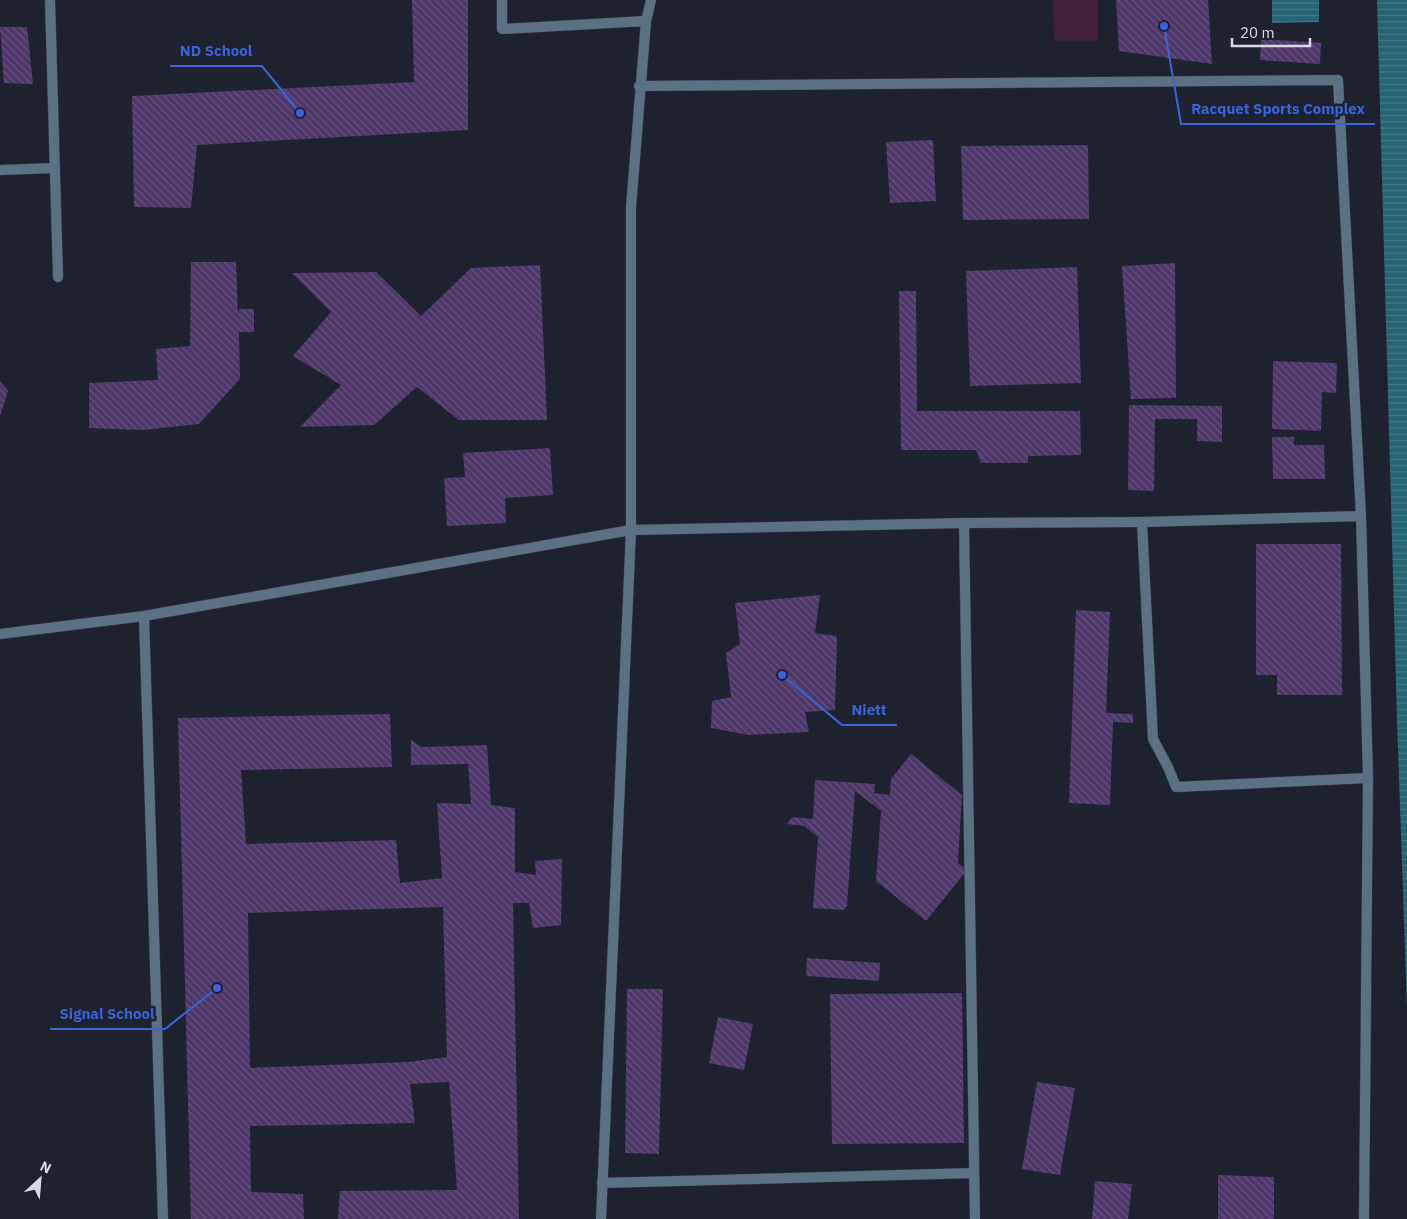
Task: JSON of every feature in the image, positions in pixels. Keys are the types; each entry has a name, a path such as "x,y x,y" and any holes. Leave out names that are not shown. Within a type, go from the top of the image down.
{"street":[{"path":"50,0 58,277"},
{"path":"502,0 502,29 646,21"},
{"path":"601,1219 631,530 630,207 639,86 646,21 651,0"},
{"path":"639,86 1338,80 1361,516 1368,778 1364,1219"},
{"path":"0,170 55,168"},
{"path":"0,634 144,616 631,530 964,523 1142,522 1361,516"},
{"path":"1142,522 1152,739 1168,767 1176,786 1368,778"},
{"path":"964,523 975,1219"},
{"path":"144,616 163,1219"},
{"path":"602,1183 974,1173"}],"shaded area":[{"path":"1053,0 1098,0 1098,41 1054,41"}],"water":[{"path":"1272,0 1319,0 1319,22 1272,23"},
{"path":"1377,0 1407,0 1407,1009 1397,720"}],"building":[{"path":"412,0 468,0 468,130 197,145 191,208 134,207 132,96 414,82"},
{"path":"1116,0 1208,0 1212,64 1119,51"},
{"path":"0,27 27,27 33,84 4,83"},
{"path":"1261,39 1321,43 1320,64 1260,60"},
{"path":"933,140 936,201 890,203 886,142"},
{"path":"1088,145 1089,219 963,220 961,146"},
{"path":"191,262 236,262 238,315 239,309 254,309 254,332 239,332 240,379 199,424 142,430 89,428 89,383 158,380 156,349 190,346"},
{"path":"1175,263 1176,398 1131,399 1122,266"},
{"path":"540,265 547,420 459,420 417,387 374,425 300,427 341,385 293,356 331,312 292,273 376,272 421,316 471,268"},
{"path":"1077,267 1081,383 970,386 966,271"},
{"path":"899,291 916,291 917,411 1080,411 1081,455 1028,456 1028,463 981,463 976,450 901,450"},
{"path":"1273,361 1337,363 1336,393 1322,392 1321,431 1272,429"},
{"path":"0,381 8,391 0,416"},
{"path":"1129,405 1222,406 1222,442 1197,441 1197,419 1155,419 1154,491 1128,490"},
{"path":"1272,437 1294,437 1294,445 1324,445 1325,479 1273,479"},
{"path":"550,448 553,495 505,498 506,523 447,526 444,478 465,477 463,453"},
{"path":"1256,544 1341,544 1342,695 1277,695 1277,675 1256,675"},
{"path":"820,595 815,633 837,636 835,710 805,712 809,732 749,735 711,728 712,701 731,697 726,653 740,644 735,603"},
{"path":"1076,610 1110,612 1106,713 1133,714 1133,723 1113,722 1110,805 1069,803"},
{"path":"390,714 392,767 241,770 246,844 396,840 400,883 442,878 437,803 471,804 468,764 411,765 411,740 422,747 487,745 491,805 515,808 515,872 536,875 535,861 562,859 561,925 533,928 529,903 513,903 519,1219 338,1219 340,1191 457,1190 449,1082 410,1084 415,1123 250,1126 251,1192 303,1194 304,1219 191,1219 178,718","holes":["443,907 447,1057 408,1062 250,1068 248,913"]},
{"path":"911,754 962,795 958,863 967,870 926,921 876,881 881,811 855,791 847,906 844,910 813,908 818,837 804,826 787,824 792,817 813,819 815,780 875,784 874,793 890,795 891,779"},
{"path":"807,958 880,963 879,981 806,976"},
{"path":"627,989 663,989 659,1154 625,1153"},
{"path":"962,993 964,1143 832,1144 830,994"},
{"path":"718,1017 753,1024 744,1070 709,1063"},
{"path":"1037,1082 1075,1088 1060,1175 1022,1169"},
{"path":"1218,1175 1274,1177 1274,1219 1218,1219"},
{"path":"1095,1181 1132,1184 1128,1219 1092,1219"}],"place":[{"name":"Racquet Sports Complex","path":"1164,26"},
{"name":"ND School","path":"300,113"},
{"name":"Niett","path":"782,675"},
{"name":"Signal School","path":"217,988"}]}
